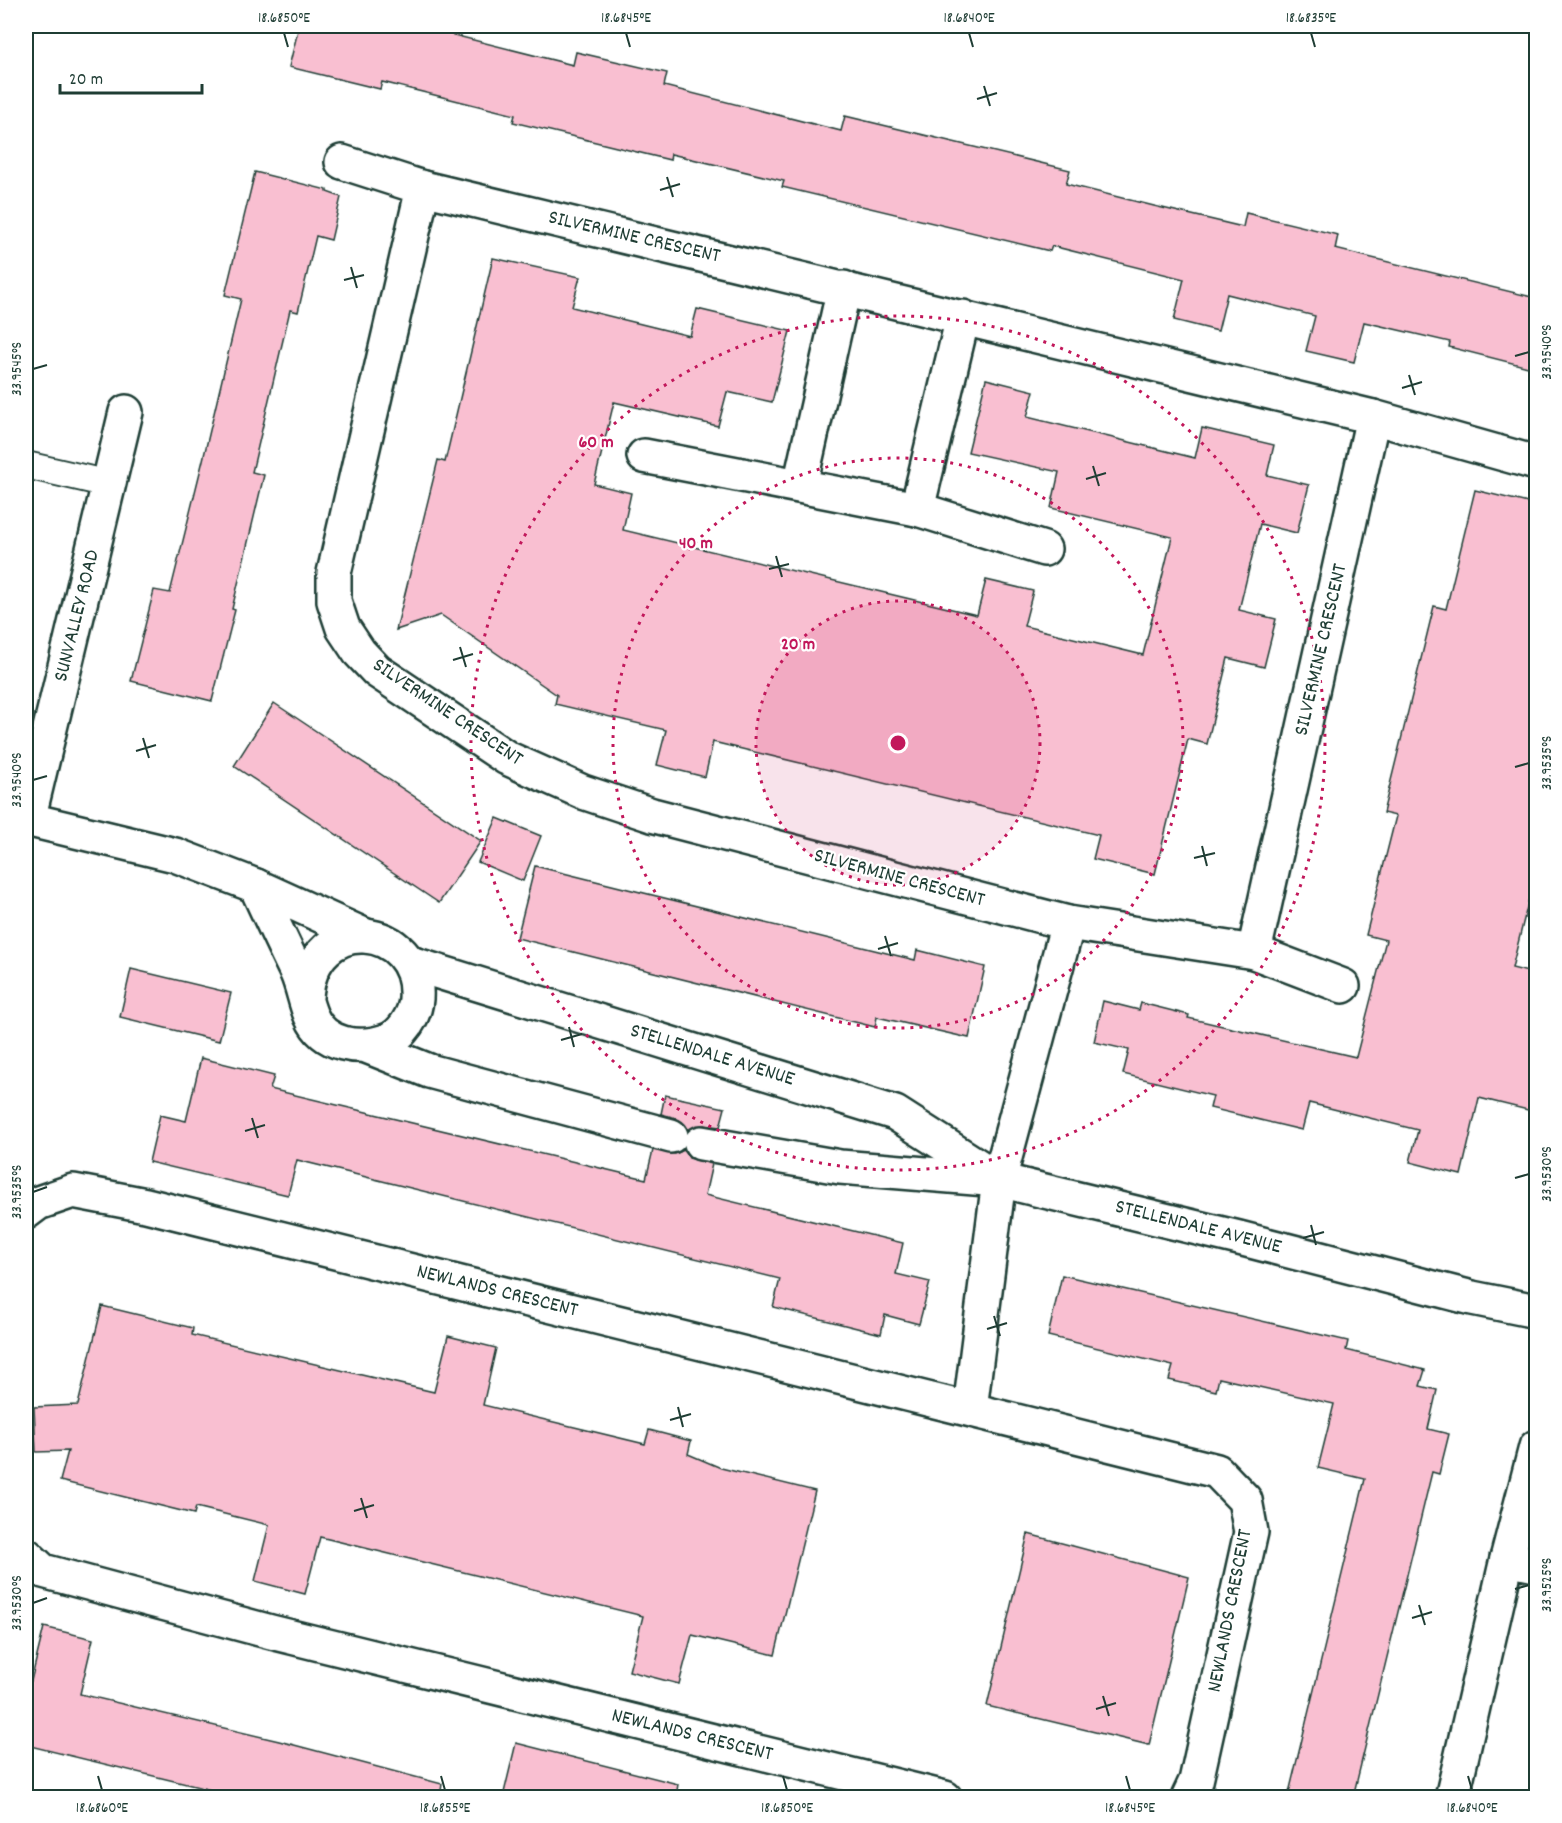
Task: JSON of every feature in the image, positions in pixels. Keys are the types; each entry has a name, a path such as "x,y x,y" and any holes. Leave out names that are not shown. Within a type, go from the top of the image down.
{"street":[{"name":"SILVERMINE CRESCENT","path":"342,162 423,188 963,316 1373,417 1536,463"},
{"name":"SILVERMINE CRESCENT","path":"423,188 334,573 334,601 343,628 359,652 378,671 507,758 584,792 652,815 1068,923 1254,952 1343,986"},
{"path":"800,485 844,288"},
{"path":"917,509 963,316"},
{"name":"SUNVALLEY ROAD","path":"27,820 126,412"},
{"name":"SILVERMINE CRESCENT","path":"1254,952 1373,417"},
{"path":"644,456 917,509 1044,549"},
{"path":"27,820 175,855 256,886 366,936 391,944 410,963 417,984 416,1005 406,1025 390,1040 369,1047 346,1045 326,1035 312,1018 306,997 256,886"},
{"path":"970,1409 999,1180 1068,923"},
{"path":"306,997 307,977 315,959 329,946 347,937 366,936"},
{"name":"STELLENDALE AVENUE","path":"410,963 895,1113 999,1180"},
{"name":"STELLENDALE AVENUE","path":"369,1047 429,1071 686,1139 840,1167 999,1180 1239,1238 1472,1298 1536,1311"},
{"name":"NEWLANDS CRESCENT","path":"26,1212 38,1203 73,1191 146,1205 1217,1471 1245,1500 1251,1532 1196,1781 1188,1797"},
{"path":"1452,1797 1522,1562 1536,1447"},
{"name":"NEWLANDS CRESCENT","path":"26,1555 43,1571 260,1629 945,1797"}],"lane":[{"path":"26,465 110,484"}],"building":[{"path":"299,26 418,26 573,65 576,52 667,73 664,86 841,131 845,116 1070,170 1066,184 1154,206 1243,227 1246,213 1338,235 1335,249 1536,298 1536,369 1449,347 1450,342 1364,322 1354,362 1306,351 1315,316 1227,294 1218,331 1174,320 1184,279 1052,246 1050,251 782,187 784,181 671,154 670,160 513,122 515,115 382,82 380,89 289,67"},
{"path":"255,172 327,190 341,197 331,240 316,236 298,312 290,310 252,472 264,475 232,609 235,610 212,701 131,681 154,590 170,593 203,460 241,299 225,295"},
{"path":"493,258 580,277 572,307 690,336 697,309 790,331 772,402 727,392 718,426 614,402 594,484 631,493 623,530 977,615 986,580 1033,591 1024,626 1143,655 1172,537 1051,508 1059,472 968,452 986,379 1034,391 1027,417 1195,458 1202,428 1274,445 1267,475 1309,485 1297,533 1260,524 1239,610 1276,619 1264,667 1228,658 1207,744 1188,739 1155,874 1093,859 1099,835 713,742 705,777 657,765 666,730 555,704 557,695 441,615 396,630 438,460 445,462"},
{"path":"1475,490 1536,505 1536,870 1512,968 1536,974 1536,1112 1479,1098 1461,1175 1410,1162 1418,1130 1309,1103 1302,1130 1210,1108 1213,1096 1123,1074 1129,1050 1094,1042 1103,1001 1139,1010 1141,1003 1189,1015 1188,1018 1356,1057 1386,940 1366,935 1396,816 1383,813 1434,606 1446,609"},
{"path":"274,703 481,841 439,903 234,766"},
{"path":"497,818 541,836 523,881 478,862"},
{"path":"535,866 915,960 917,950 985,967 969,1038 877,1017 875,1027 517,938"},
{"path":"131,969 231,993 219,1041 120,1017"},
{"path":"201,1058 274,1076 270,1089 646,1179 653,1150 675,1154 684,1150 689,1158 712,1164 705,1195 903,1243 896,1274 930,1282 919,1324 885,1315 881,1334 773,1307 780,1279 297,1160 288,1195 149,1162 160,1115 186,1121"},
{"path":"665,1095 725,1108 720,1127 704,1125 688,1130 676,1118 661,1114"},
{"path":"1062,1275 1348,1341 1346,1350 1425,1370 1420,1386 1437,1390 1428,1429 1449,1434 1439,1474 1432,1472 1353,1797 1288,1797 1365,1479 1318,1468 1334,1404 1219,1378 1216,1391 1169,1380 1173,1366 1048,1336"},
{"path":"102,1306 193,1328 192,1335 434,1392 448,1336 496,1348 483,1405 645,1444 649,1430 691,1441 688,1454 721,1468 815,1491 775,1655 692,1635 679,1684 629,1671 643,1616 320,1537 305,1594 255,1581 269,1525 196,1507 194,1514 60,1481 68,1451 36,1452 34,1407 78,1405"},
{"path":"1028,1534 1189,1577 1149,1745 987,1706"},
{"path":"44,1627 93,1639 80,1694 279,1741 442,1784 440,1797 240,1797 26,1745 26,1680 31,1681"},
{"path":"516,1743 678,1784 676,1797 503,1797"}]}
